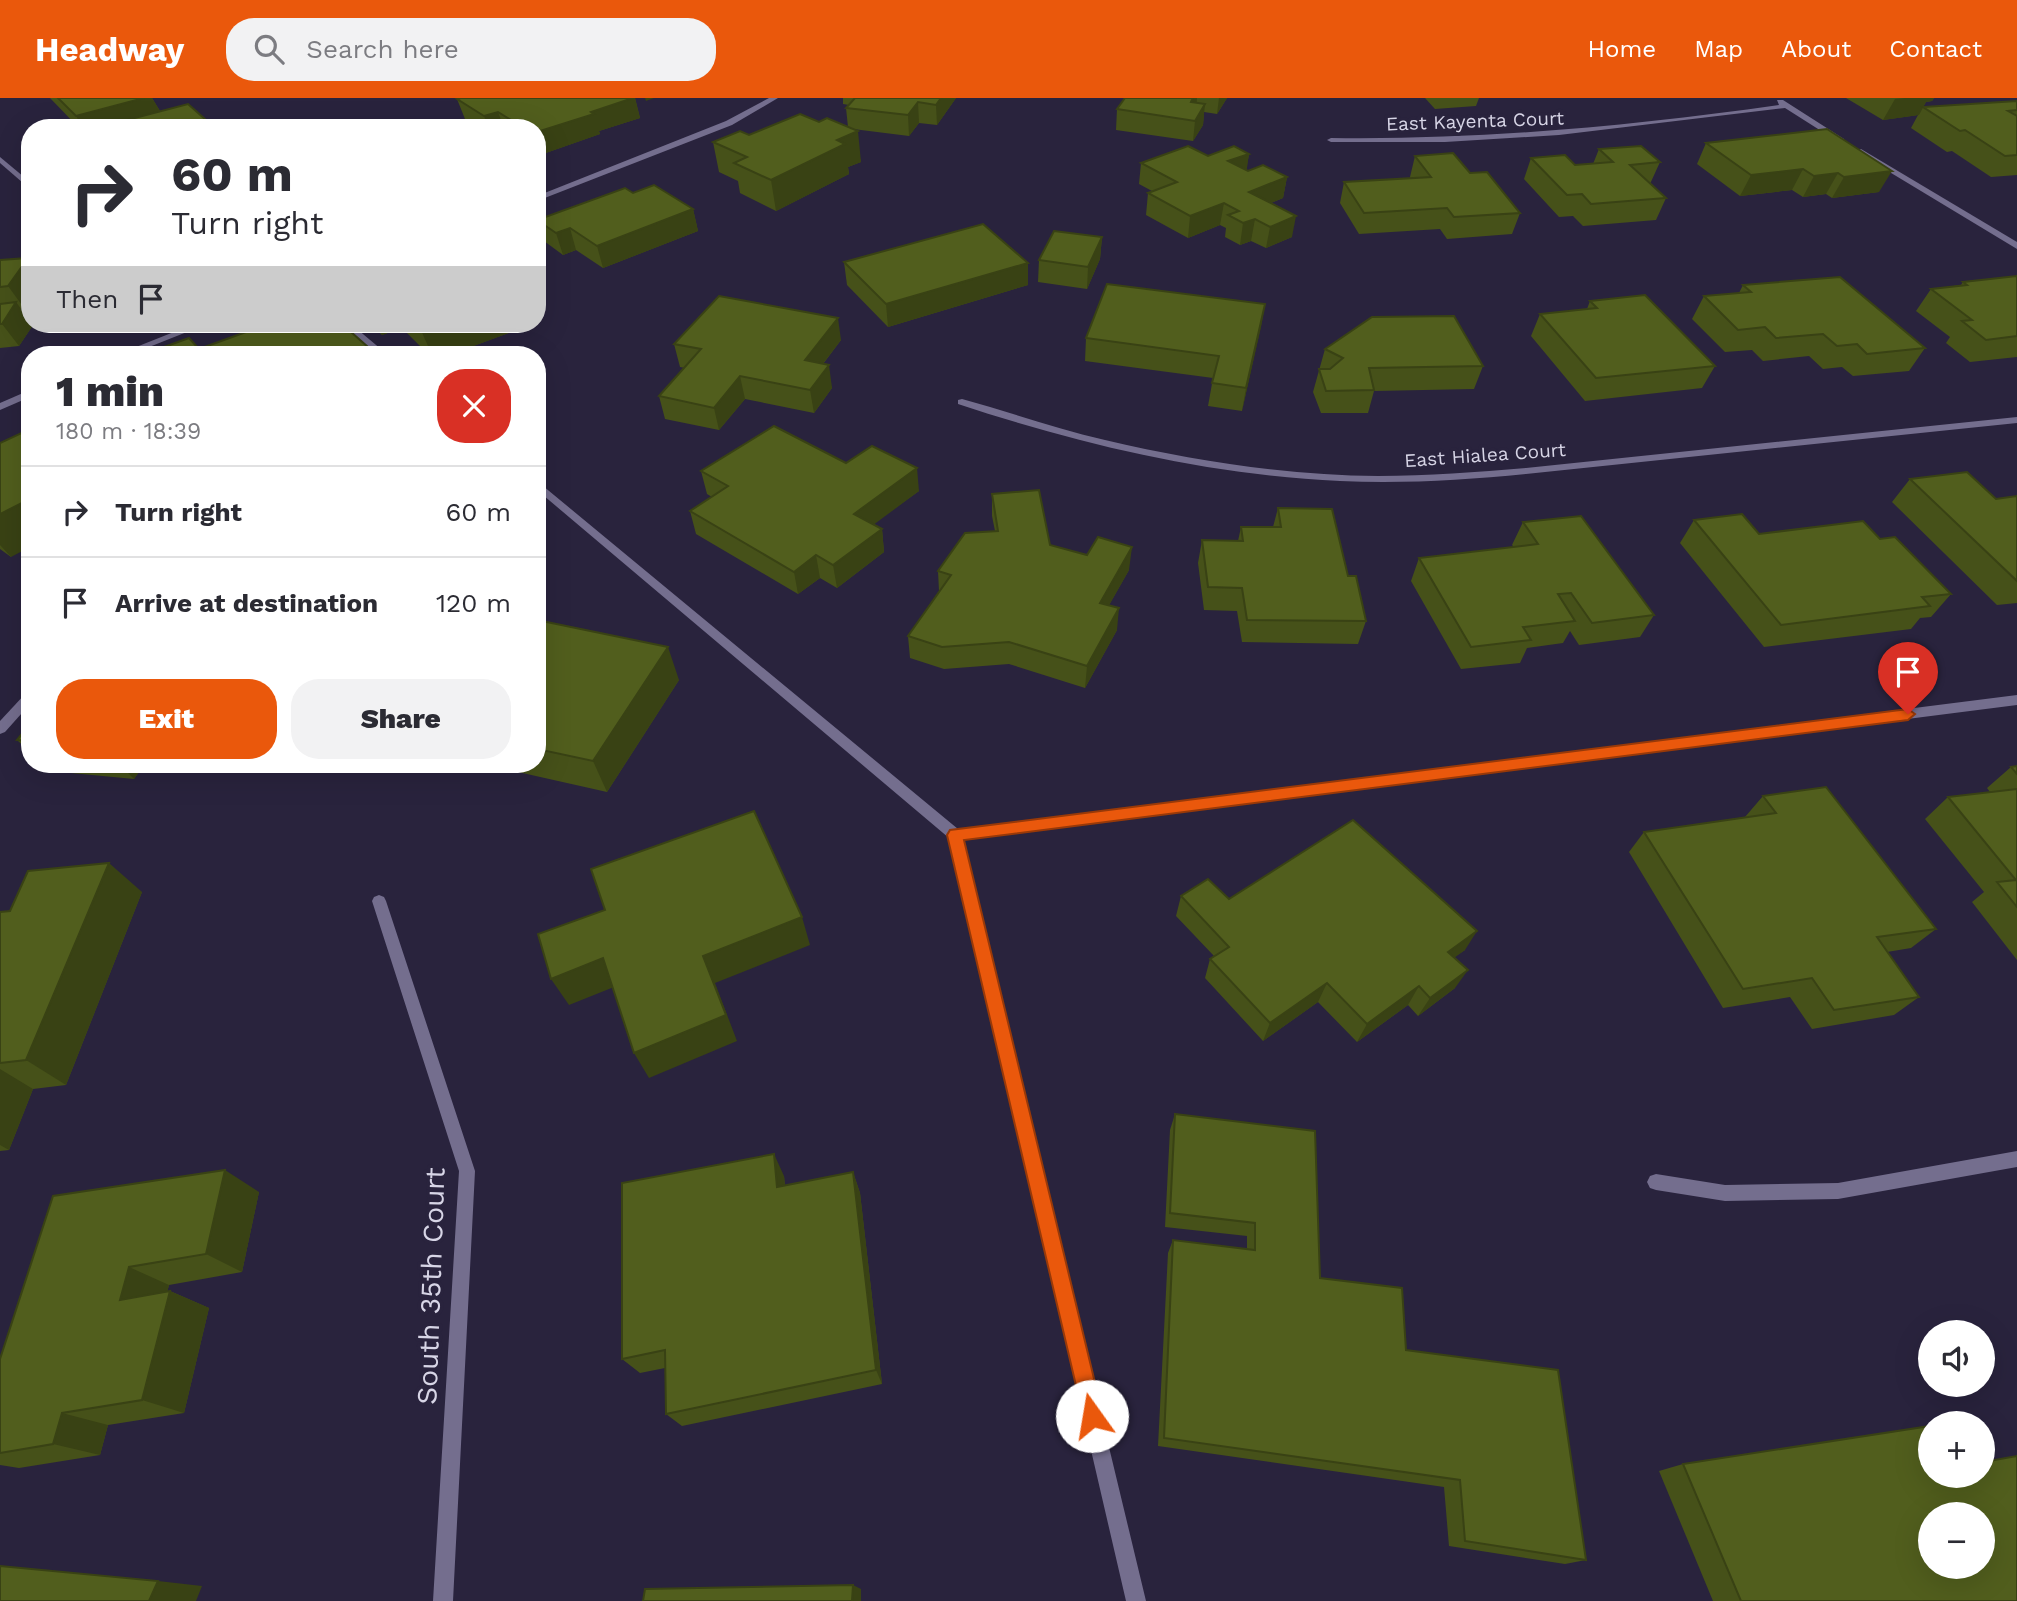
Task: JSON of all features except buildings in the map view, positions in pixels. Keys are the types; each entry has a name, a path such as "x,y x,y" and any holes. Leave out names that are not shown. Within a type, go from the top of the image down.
{"street":[{"path":"546,195 718,128 774,98"},
{"path":"1773,98 1843,141"},
{"name":"East Kayenta Court","path":"1331,140 1512,138 1786,106"},
{"path":"1855,148 2017,246"},
{"path":"0,159 21,179"},
{"path":"144,346 177,333"},
{"path":"357,333 372,346"},
{"path":"0,407 21,397"},
{"name":"East Hialea Court","path":"962,402 1021,423 1203,464 1328,477 1404,479 1529,471 2017,420"},
{"path":"546,492 955,835 1136,1601"},
{"path":"955,835 2017,701"},
{"path":"0,729 21,706"},
{"name":"South 35th Court","path":"379,901 467,1171 443,1601"},
{"path":"1656,1182 1725,1193 1838,1191 2017,1159"}],"route":[{"path":"1092,1416 955,835 1908,714"}]}
